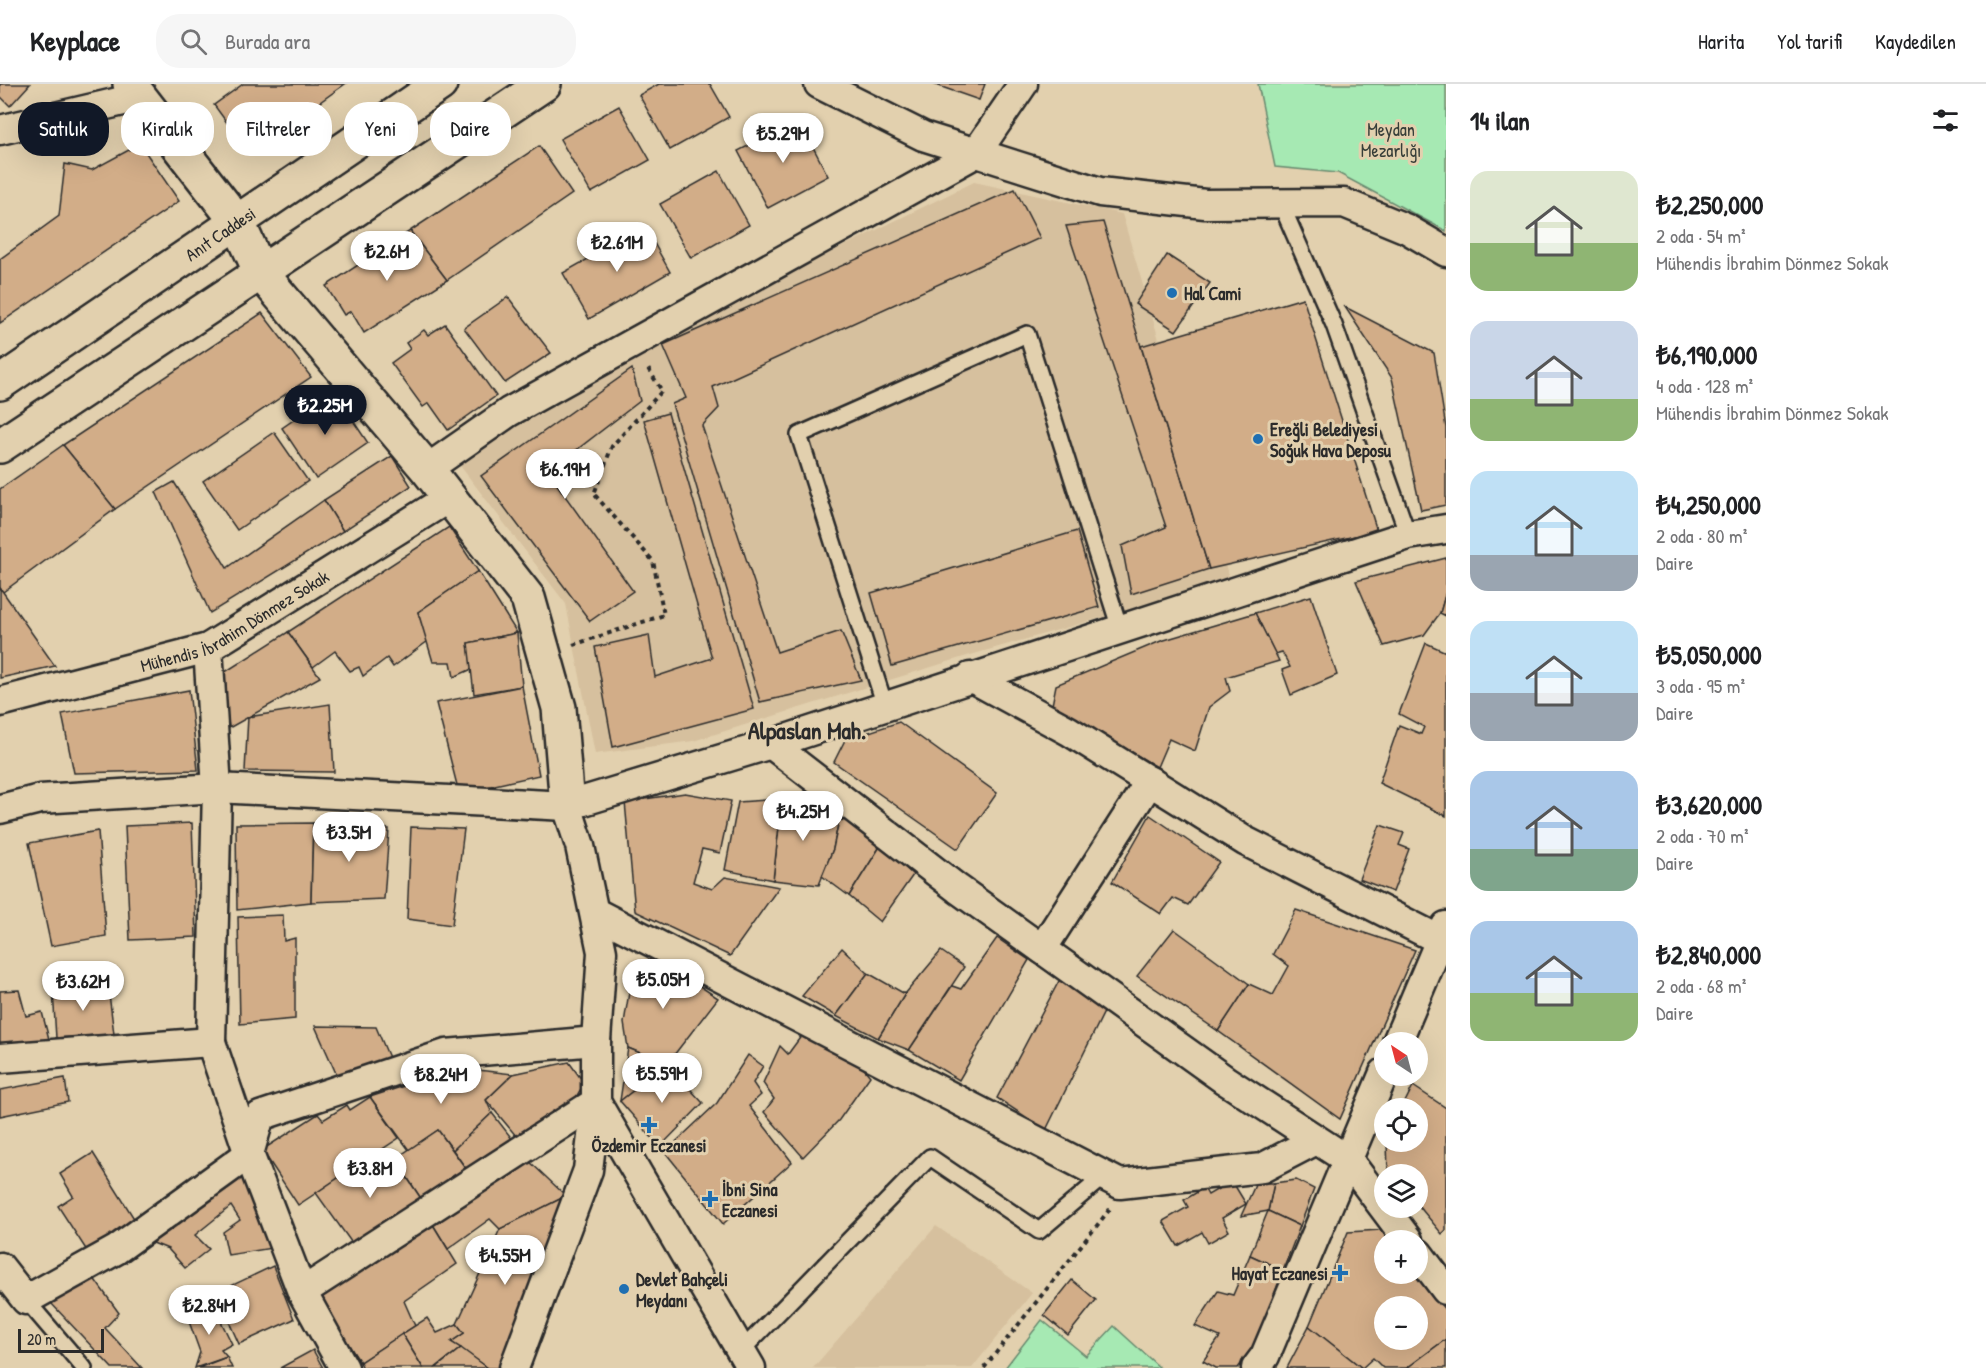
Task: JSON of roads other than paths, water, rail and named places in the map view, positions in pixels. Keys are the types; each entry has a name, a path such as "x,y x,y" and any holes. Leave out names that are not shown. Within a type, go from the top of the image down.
{"main road":[{"name":"Anıt Caddesi","path":"0,383 440,84"},
{"path":"0,446 544,84"},
{"path":"135,91 238,223 261,273 427,469 528,598 559,708 567,806"}],"street":[{"path":"819,84 923,135 1100,192 1205,204 1344,203 1407,228 1446,252"},
{"path":"427,469 509,412 976,153 1023,84"},
{"path":"0,130 135,91"},
{"name":"Mühendis İbrahim Dönmez Sokak","path":"0,702 208,648 450,497"},
{"path":"0,809 40,799 218,788 567,806 771,744 1408,535 1446,529"},
{"path":"208,648 218,788 211,1042 249,1154 302,1292 344,1368"},
{"path":"970,677 1070,730 1245,841 1443,933 1401,1032"},
{"path":"771,744 958,889 1225,1080 1348,1160 1400,1230"},
{"path":"1042,949 1150,781"},
{"path":"514,1368 588,1170 596,1102 596,1041 602,952 596,913 580,846 567,806"},
{"path":"596,913 1118,1179 1262,1168 1316,1140"},
{"path":"0,1266 26,1300 116,1250 249,1154 260,1116 446,1054 596,1041"},
{"path":"0,1058 211,1042"},
{"path":"1256,1368 1265,1356 1379,1086"},
{"path":"302,1292 596,1102"},
{"path":"596,1102 746,1360"},
{"path":"1428,1266 1446,1290"}],"lane":[{"path":"1281,204 1334,325 1408,535"},
{"path":"885,706 799,435 1027,334 1120,629"},
{"path":"746,1360 930,1156 1039,1232 1118,1179"},
{"path":"26,1300 84,1368"}],"place":[{"name":"Hal Cami","path":"1172,293"},
{"name":"Ereğli Belediyesi Soğuk Hava Deposu","path":"1258,439"},
{"name":"Özdemir Eczanesi","path":"649,1125"},
{"name":"İbni Sina Eczanesi","path":"710,1199"},
{"name":"Hayat Eczanesi","path":"1340,1273"},
{"name":"Devlet Bahçeli Meydanı","path":"624,1289"}],"district":[{"name":"Alpaslan Mah.","path":"807,730"}],"park label":[{"name":"Meydan Mezarlığı","path":"1391,139"}]}
